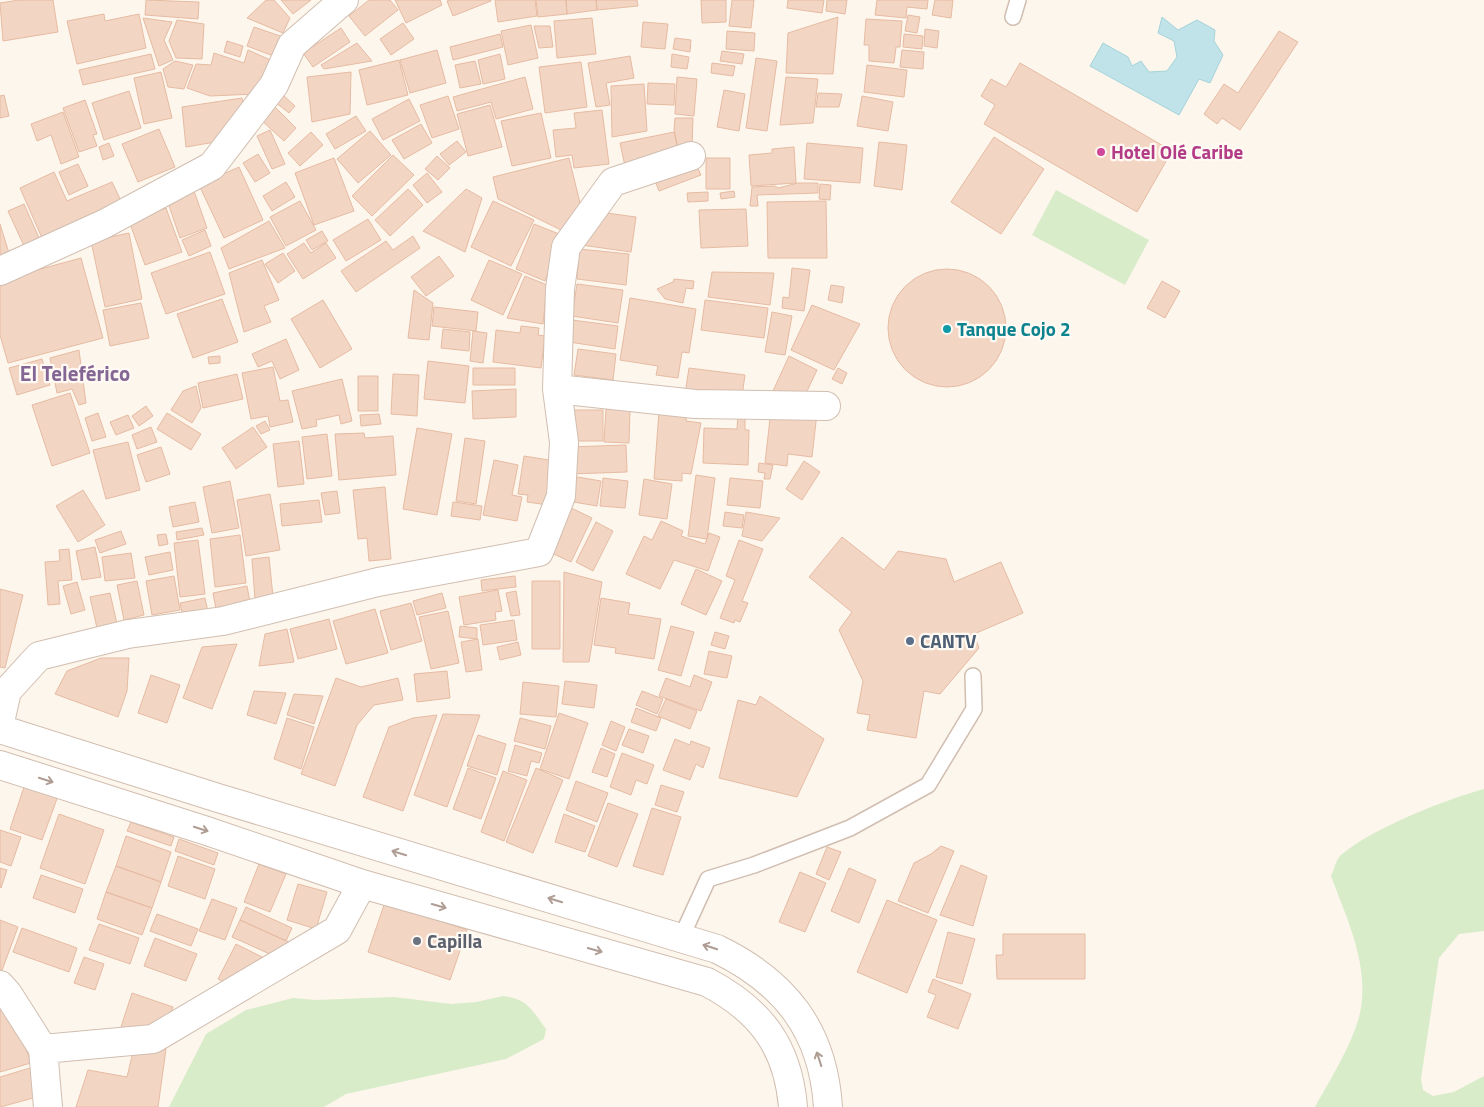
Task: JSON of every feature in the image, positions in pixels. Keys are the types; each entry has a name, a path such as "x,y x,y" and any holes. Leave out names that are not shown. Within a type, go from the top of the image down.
{"street":[{"path":"0,271 104,224 212,166 274,85 292,45 344,0"},
{"path":"0,722 7,691 38,656 128,634 223,621 378,582 539,552 561,496 564,442 557,389 560,289 566,247 614,182 691,156"},
{"path":"557,389 696,404 826,406"},
{"path":"0,729 218,798 717,949 741,961 762,975 782,993 798,1013 811,1036 820,1060 826,1086 828,1107"},
{"path":"0,765 207,831 362,884 707,982 728,992 746,1006 771,1036 785,1064 791,1086 793,1107"},
{"path":"44,1048 153,1038 337,930 362,884"},
{"path":"0,985 44,1048 48,1107"}],"lane":[{"path":"1013,17 1018,0"},
{"path":"681,938 708,879 754,865 850,828 928,785 974,709 973,676"}],"green space":[{"path":"1056,190 1149,240 1125,285 1032,235"},
{"path":"1484,789 1484,931 1459,934 1439,958 1421,1079 1423,1090 1433,1096 1454,1092 1484,1076 1484,1107 1315,1107 1352,1036 1360,1013 1362,995 1362,978 1355,943 1331,876 1338,859 1355,845 1390,825 1449,800"},
{"path":"503,996 518,1000 529,1006 546,1029 544,1039 506,1059 346,1094 324,1107 169,1107 206,1034 246,1010 293,998 316,1000 394,997 451,1004 476,1002"}],"water":[{"path":"1162,17 1178,30 1197,20 1215,30 1214,41 1223,55 1210,83 1199,79 1179,115 1090,66 1103,43 1128,57 1132,66 1141,61 1149,72 1167,71 1177,57 1174,41 1158,33"}],"building":[{"path":"19,0 53,0 58,32 3,41 0,3"},
{"path":"146,0 199,2 198,19 145,15"},
{"path":"266,0 274,0 290,18 283,33 247,18"},
{"path":"281,0 311,0 293,14"},
{"path":"369,0 390,0 398,10 365,36 349,16"},
{"path":"395,0 440,0 442,5 406,23"},
{"path":"495,0 535,0 537,16 498,22"},
{"path":"536,0 566,0 567,14 538,17"},
{"path":"566,0 596,0 597,10 567,14"},
{"path":"596,0 637,0 638,6 597,10"},
{"path":"701,0 726,0 726,22 702,23"},
{"path":"732,0 754,0 751,28 729,26"},
{"path":"788,0 824,0 822,13 787,8"},
{"path":"827,0 847,0 845,14 826,11"},
{"path":"877,0 928,0 927,9 907,7 906,18 875,15"},
{"path":"935,0 953,0 951,18 932,15"},
{"path":"447,1 491,1 453,16"},
{"path":"104,14 105,21 139,14 146,48 77,64 67,21"},
{"path":"908,15 920,17 917,33 905,31"},
{"path":"838,17 833,74 786,73 788,33"},
{"path":"143,18 172,22 164,40 173,60 159,66"},
{"path":"592,18 596,54 557,58 554,21"},
{"path":"866,19 902,21 900,47 896,47 894,63 869,61 869,45 864,45"},
{"path":"177,20 204,24 202,59 176,58 169,41"},
{"path":"643,22 668,24 665,49 641,47"},
{"path":"403,23 414,39 391,55 380,39"},
{"path":"531,25 538,58 508,65 501,31"},
{"path":"534,26 550,26 553,47 539,48"},
{"path":"254,27 283,37 276,57 247,46"},
{"path":"341,28 350,42 313,67 303,53"},
{"path":"925,29 939,31 937,48 924,46"},
{"path":"727,31 755,33 754,51 726,49"},
{"path":"1279,31 1298,42 1240,130 1222,118 1217,124 1204,114 1224,84 1238,93"},
{"path":"500,34 503,47 453,60 450,47"},
{"path":"904,34 923,36 922,49 903,47"},
{"path":"675,38 691,40 690,52 673,49"},
{"path":"227,41 243,46 240,57 224,52"},
{"path":"357,43 372,61 324,69 321,65"},
{"path":"248,50 275,62 255,94 210,96 187,88 196,64 211,65 214,53 244,63"},
{"path":"437,50 446,83 410,93 400,60"},
{"path":"902,50 924,52 923,69 900,67"},
{"path":"722,51 744,54 742,64 720,61"},
{"path":"151,54 155,69 83,85 79,70"},
{"path":"500,54 505,79 483,84 478,60"},
{"path":"672,54 689,57 687,69 671,67"},
{"path":"630,56 634,78 606,83 610,105 596,107 588,63"},
{"path":"756,58 777,61 767,131 746,128"},
{"path":"399,60 408,95 367,105 359,70"},
{"path":"175,61 193,65 184,89 168,87 163,69"},
{"path":"475,61 481,84 460,88 455,65"},
{"path":"581,62 587,107 545,113 539,67"},
{"path":"712,63 735,66 733,76 711,73"},
{"path":"1020,63 1172,151 1137,212 984,124 995,105 981,96 991,79 1006,87"},
{"path":"867,65 907,70 904,97 864,92"},
{"path":"161,72 172,118 144,124 134,78"},
{"path":"351,72 350,114 312,122 307,77"},
{"path":"525,77 533,109 496,119 491,102 457,111 453,97"},
{"path":"677,77 697,79 694,116 675,114"},
{"path":"786,77 818,79 813,123 780,125"},
{"path":"648,83 675,84 674,105 647,104"},
{"path":"644,84 647,131 612,137 611,86"},
{"path":"724,90 745,94 739,131 717,127"},
{"path":"129,91 141,128 104,140 92,103"},
{"path":"818,93 842,94 839,107 816,107"},
{"path":"282,94 295,106 289,113 275,102"},
{"path":"4,95 9,116 0,118 0,96"},
{"path":"448,96 459,129 432,138 420,105"},
{"path":"862,96 893,102 888,131 857,126"},
{"path":"242,98 245,112 227,140 186,147 182,107"},
{"path":"409,99 420,121 383,140 372,119"},
{"path":"85,100 97,134 93,135 97,146 79,152 63,108"},
{"path":"273,105 296,128 284,141 260,119"},
{"path":"490,105 502,147 468,156 457,114"},
{"path":"602,110 609,164 574,168 572,155 556,157 553,130 576,128 574,113"},
{"path":"63,112 79,157 61,164 51,135 37,141 31,124"},
{"path":"541,113 551,158 512,166 501,121"},
{"path":"356,116 366,131 335,149 326,134"},
{"path":"675,118 693,118 692,147 678,149 674,129"},
{"path":"421,124 432,143 404,159 392,140"},
{"path":"159,129 175,167 138,182 122,144"},
{"path":"270,130 285,164 272,169 257,136"},
{"path":"370,131 391,155 358,183 337,159"},
{"path":"311,132 323,145 300,166 288,153"},
{"path":"674,132 679,155 625,166 620,143"},
{"path":"994,137 1044,169 1001,234 951,202"},
{"path":"457,141 466,152 449,165 440,154"},
{"path":"879,142 907,145 902,190 874,186"},
{"path":"109,143 114,156 103,160 99,147"},
{"path":"807,143 863,148 860,183 804,179"},
{"path":"794,147 796,183 751,186 749,155 772,153 772,149"},
{"path":"258,154 270,173 255,182 243,163"},
{"path":"393,155 414,175 372,216 352,196"},
{"path":"437,156 450,168 438,180 425,169"},
{"path":"334,158 354,211 314,225 295,173"},
{"path":"569,158 581,207 561,230 498,199 493,177"},
{"path":"706,158 730,158 730,189 706,189"},
{"path":"695,162 701,175 659,191 654,178"},
{"path":"78,164 88,186 69,195 59,172"},
{"path":"239,167 263,220 224,238 199,185"},
{"path":"54,172 67,201 112,182 122,203 42,238 20,188"},
{"path":"427,173 442,192 427,203 413,185"},
{"path":"286,182 295,197 272,211 263,196"},
{"path":"798,183 818,183 818,193 757,195 758,206 750,206 752,187 775,186 778,188"},
{"path":"820,184 831,185 830,200 819,199"},
{"path":"408,189 423,205 390,236 375,220"},
{"path":"466,189 482,198 465,252 423,231"},
{"path":"194,191 207,228 180,238 167,200"},
{"path":"734,191 735,197 721,199 720,193"},
{"path":"708,192 708,201 688,202 687,193"},
{"path":"300,201 316,230 286,246 270,217"},
{"path":"493,201 534,220 511,266 471,247"},
{"path":"826,201 827,258 768,258 767,202"},
{"path":"24,204 40,240 24,246 8,211"},
{"path":"166,208 182,252 145,265 129,221"},
{"path":"746,209 748,246 701,248 699,210"},
{"path":"599,212 636,217 631,252 581,245"},
{"path":"368,219 381,240 346,261 333,240"},
{"path":"269,221 285,248 229,269 221,248"},
{"path":"0,224 9,253 0,255"},
{"path":"534,224 564,236 545,281 516,269"},
{"path":"205,230 211,246 189,256 182,240"},
{"path":"322,231 328,241 312,250 306,240"},
{"path":"129,233 142,299 105,307 91,241"},
{"path":"413,236 420,248 356,292 341,271 386,241 393,250"},
{"path":"304,243 311,253 326,243 336,258 303,279 287,254"},
{"path":"579,249 629,254 626,285 577,279"},
{"path":"210,252 225,294 166,314 151,273"},
{"path":"283,253 295,271 278,283 265,264"},
{"path":"439,256 454,276 426,296 411,277"},
{"path":"81,258 103,338 8,363 0,335 0,280"},
{"path":"262,260 279,300 264,306 271,322 244,332 229,273"},
{"path":"489,260 522,274 503,315 471,300"},
{"path":"792,268 810,270 804,311 782,308 783,297 789,298"},
{"name":"Tanque Cojo 2","path":"947,269 969,274 989,286 1001,306 1006,328 1001,350 989,370 969,382 947,387 925,382 905,370 893,350 888,328 893,306 905,286 925,274"},
{"path":"712,272 774,273 770,305 708,297"},
{"path":"525,276 547,285 543,324 507,318"},
{"path":"674,279 694,281 693,289 686,288 683,303 665,299 657,289 673,282"},
{"path":"1162,281 1180,291 1165,318 1147,308"},
{"path":"577,284 623,290 618,323 572,316"},
{"path":"831,285 844,287 842,303 828,300"},
{"path":"414,290 433,303 429,340 408,338"},
{"path":"630,298 696,309 689,353 682,352 678,378 656,375 658,366 620,360"},
{"path":"222,299 238,342 193,358 177,314"},
{"path":"323,300 352,349 320,368 291,319"},
{"path":"705,300 768,308 764,338 701,330"},
{"path":"141,303 149,338 110,346 103,310"},
{"path":"812,305 860,324 834,370 791,350"},
{"path":"434,307 478,312 476,331 432,326"},
{"path":"772,312 792,316 785,355 765,352"},
{"path":"572,320 618,326 615,349 569,342"},
{"path":"521,326 539,328 538,335 545,336 541,368 493,362 496,330 520,333"},
{"path":"443,329 470,332 469,351 441,348"},
{"path":"473,331 487,333 483,363 470,361"},
{"path":"286,339 299,370 280,379 272,361 258,367 252,354"},
{"path":"578,349 616,354 613,380 574,375"},
{"path":"79,350 86,403 79,405 72,389 57,393 50,358"},
{"path":"220,356 220,363 209,364 208,357"},
{"path":"789,356 817,370 801,404 773,391"},
{"path":"42,359 50,385 17,395 9,368"},
{"path":"428,361 469,366 465,403 424,399"},
{"path":"273,367 280,401 288,400 293,422 270,427 268,416 251,419 242,373"},
{"path":"473,368 515,368 515,385 473,385"},
{"path":"689,368 745,375 742,396 685,394"},
{"path":"838,368 847,373 842,384 832,379"},
{"path":"237,374 243,399 203,408 198,383"},
{"path":"393,374 419,375 417,416 391,414"},
{"path":"358,376 378,376 378,411 358,411"},
{"path":"342,379 352,421 341,424 339,415 316,420 317,426 302,429 292,391"},
{"path":"196,386 201,408 192,423 171,410 183,391"},
{"path":"516,389 516,417 473,419 472,391"},
{"path":"70,393 90,453 52,466 32,405"},
{"path":"146,406 153,416 139,426 132,416"},
{"path":"606,409 630,410 629,443 604,442"},
{"path":"570,410 603,410 603,441 570,441"},
{"path":"771,410 817,413 812,457 788,454 787,466 765,463"},
{"path":"659,411 687,413 686,421 701,423 691,474 682,473 682,481 654,479"},
{"path":"98,413 106,437 92,441 85,418"},
{"path":"167,413 201,434 191,450 157,429"},
{"path":"379,414 381,424 361,426 360,415"},
{"path":"128,415 134,428 116,435 110,422"},
{"path":"738,415 745,415 745,430 749,430 748,465 703,463 704,428 737,429"},
{"path":"265,421 270,430 261,434 256,426"},
{"path":"151,427 157,442 137,449 132,435"},
{"path":"253,427 267,447 236,469 222,448"},
{"path":"417,428 452,434 437,515 403,509"},
{"path":"364,433 365,438 393,436 396,475 339,480 335,434"},
{"path":"327,434 332,476 307,479 302,437"},
{"path":"465,438 485,441 476,504 456,501"},
{"path":"299,441 304,484 278,487 273,444"},
{"path":"128,442 140,490 106,499 93,450"},
{"path":"626,445 627,472 570,474 569,447"},
{"path":"161,447 170,474 146,482 137,455"},
{"path":"524,456 555,461 548,505 527,502 528,495 518,494"},
{"path":"494,460 518,465 512,495 522,497 517,521 483,515"},
{"path":"804,461 820,472 802,500 786,489"},
{"path":"759,463 773,465 770,479 764,479 765,473 758,472"},
{"path":"566,475 601,481 597,506 562,500"},
{"path":"696,475 715,478 707,539 688,536"},
{"path":"603,478 628,481 625,508 600,506"},
{"path":"730,478 763,481 760,508 727,505"},
{"path":"644,479 672,484 667,519 639,515"},
{"path":"230,481 239,528 212,533 203,487"},
{"path":"385,487 391,559 369,561 367,538 358,539 353,490"},
{"path":"83,490 105,525 78,542 56,506"},
{"path":"337,491 340,513 325,515 321,493"},
{"path":"270,494 280,550 246,556 237,500"},
{"path":"319,500 322,522 282,526 280,504"},
{"path":"195,502 199,522 173,527 169,507"},
{"path":"453,502 482,506 480,520 451,516"},
{"path":"565,505 592,518 571,562 543,549"},
{"path":"725,512 744,515 742,528 723,526"},
{"path":"746,512 780,518 762,541 742,536"},
{"path":"661,521 683,531 681,536 705,544 709,533 720,537 708,571 674,560 660,589 626,574 644,536 652,540"},
{"path":"596,522 613,531 593,571 576,562"},
{"path":"202,528 204,535 177,540 176,532"},
{"path":"121,531 126,544 100,553 95,540"},
{"path":"166,534 168,544 159,546 157,535"},
{"path":"240,535 246,583 215,587 210,539"},
{"name":"CANTV","path":"842,537 884,570 898,551 946,559 954,582 1001,562 1023,613 974,634 979,648 940,694 924,691 916,738 867,730 870,715 857,713 863,681 839,630 852,612 809,577"},
{"path":"198,540 205,594 180,597 174,543"},
{"path":"739,540 763,549 742,601 748,603 740,622 735,620 734,623 720,618 735,580 726,576"},
{"path":"95,547 101,577 82,580 76,551"},
{"path":"69,549 72,580 58,581 60,604 48,605 45,562 60,561 59,550"},
{"path":"170,552 173,570 149,575 145,557"},
{"path":"131,553 135,578 105,581 102,557"},
{"path":"269,557 273,597 255,599 252,559"},
{"path":"696,569 722,581 706,615 681,604"},
{"path":"564,572 602,582 589,662 563,662"},
{"path":"174,576 180,610 152,615 146,581"},
{"path":"515,576 516,587 482,591 481,580"},
{"path":"137,581 144,615 124,620 117,585"},
{"path":"532,581 560,581 560,649 532,649"},
{"path":"77,582 85,610 71,614 63,586"},
{"path":"247,586 250,602 216,609 213,593"},
{"path":"0,589 23,595 5,668 0,667"},
{"path":"498,590 502,611 495,612 496,620 464,625 459,597"},
{"path":"516,591 520,615 511,616 506,593"},
{"path":"110,593 117,624 97,628 90,597"},
{"path":"442,593 446,608 417,615 413,601"},
{"path":"205,598 208,612 183,617 180,603"},
{"path":"601,598 630,603 628,614 661,619 654,659 615,653 616,648 594,645"},
{"path":"411,603 422,641 391,650 380,611"},
{"path":"375,609 388,653 346,664 333,621"},
{"path":"448,611 459,663 431,669 419,617"},
{"path":"329,619 337,649 298,659 290,629"},
{"path":"514,620 517,640 483,645 480,625"},
{"path":"460,626 477,628 477,639 459,637"},
{"path":"671,626 694,632 681,676 658,670"},
{"path":"287,629 294,662 259,666 265,634"},
{"path":"715,632 729,636 725,649 711,645"},
{"path":"478,639 482,670 466,672 461,642"},
{"path":"518,642 521,655 500,660 497,647"},
{"path":"237,644 212,709 183,698 202,647"},
{"path":"709,651 732,656 727,678 704,674"},
{"path":"101,658 129,658 127,691 118,717 55,694 67,671"},
{"path":"447,671 450,698 417,702 414,674"},
{"path":"151,675 180,685 167,723 138,713"},
{"path":"694,675 712,682 701,711 659,696 666,678 690,687"},
{"path":"336,678 361,687 398,678 403,700 374,705 357,725 335,786 301,774"},
{"path":"565,681 597,685 594,708 562,704"},
{"path":"523,682 559,686 556,717 520,714"},
{"path":"254,691 286,693 276,724 247,715"},
{"path":"642,691 663,699 657,714 636,705"},
{"path":"294,694 323,696 314,724 287,715"},
{"path":"760,696 824,739 797,797 719,778 738,700 756,705"},
{"path":"666,699 697,711 690,729 658,716"},
{"path":"636,708 661,718 656,731 631,722"},
{"path":"559,713 588,723 569,779 540,769"},
{"path":"443,714 480,715 447,807 414,795"},
{"path":"437,715 403,811 363,797 389,727 413,718"},
{"path":"287,718 314,727 301,769 274,759"},
{"path":"520,718 551,726 545,749 514,741"},
{"path":"611,721 625,727 616,751 602,745"},
{"path":"629,729 649,736 643,753 622,745"},
{"path":"478,735 506,744 497,775 467,766"},
{"path":"675,739 690,745 691,741 710,748 703,768 696,764 690,780 663,770"},
{"path":"515,745 542,753 539,763 531,761 527,776 508,771"},
{"path":"601,748 615,754 607,777 592,772"},
{"path":"622,753 654,765 647,784 636,780 631,795 610,787"},
{"path":"468,768 496,778 481,819 453,809"},
{"path":"536,768 563,780 533,853 506,842"},
{"path":"503,771 527,780 504,841 481,832"},
{"path":"576,781 608,793 597,822 566,810"},
{"path":"25,784 58,796 42,840 10,829"},
{"path":"661,785 684,792 677,812 655,805"},
{"path":"608,803 638,814 617,867 588,856"},
{"path":"652,808 681,817 663,875 633,866"},
{"path":"59,814 104,830 85,884 40,868"},
{"path":"564,814 595,826 585,852 555,842"},
{"path":"131,822 174,837 171,846 127,831"},
{"path":"0,830 21,837 11,866 0,862"},
{"path":"126,836 171,852 161,882 116,866"},
{"path":"179,839 218,853 214,865 175,851"},
{"path":"941,846 954,851 928,913 898,901 914,863"},
{"path":"827,847 841,852 829,880 816,874"},
{"path":"178,856 215,869 205,899 168,886"},
{"path":"259,864 286,874 270,912 244,902"},
{"path":"961,865 987,876 973,926 940,915"},
{"path":"116,866 161,882 152,908 106,892"},
{"path":"0,868 7,870 1,888 0,887"},
{"path":"849,868 876,880 859,923 831,911"},
{"path":"800,872 826,883 805,932 779,922"},
{"path":"41,875 83,889 75,913 33,898"},
{"path":"298,884 327,892 316,929 287,920"},
{"path":"106,892 152,908 142,935 97,919"},
{"path":"212,899 237,908 225,940 199,931"},
{"path":"887,900 937,920 907,993 857,972"},
{"name":"Capilla","path":"385,902 467,930 450,980 368,952"},
{"path":"246,907 292,928 286,941 240,920"},
{"path":"157,914 198,929 191,946 150,931"},
{"path":"0,920 18,927 1,973 0,972"},
{"path":"240,920 289,942 281,959 232,937"},
{"path":"99,924 139,938 130,964 89,950"},
{"path":"22,928 77,948 69,972 13,952"},
{"path":"948,932 975,939 962,984 936,977"},
{"path":"1003,934 1085,934 1085,979 997,979 996,955 1003,955"},
{"path":"155,938 197,954 186,981 144,966"},
{"path":"236,944 268,960 228,984 218,979"},
{"path":"84,957 104,964 95,990 74,983"},
{"path":"933,979 971,994 958,1029 927,1017 936,995 928,992"},
{"path":"132,993 173,1007 170,1017 141,1033 121,1027"},
{"path":"8,1001 31,1063 0,1072 0,1003"},
{"path":"166,1049 158,1107 76,1107 88,1070 127,1077 133,1052"},
{"path":"30,1068 37,1097 0,1107 0,1077"}],"place":[{"name":"Hotel Olé Caribe","path":"1101,152"},
{"name":"Tanque Cojo 2","path":"947,329"},
{"name":"CANTV","path":"910,641"},
{"name":"Capilla","path":"417,941"}],"district":[{"name":"El Teleférico","path":"75,374"}]}
